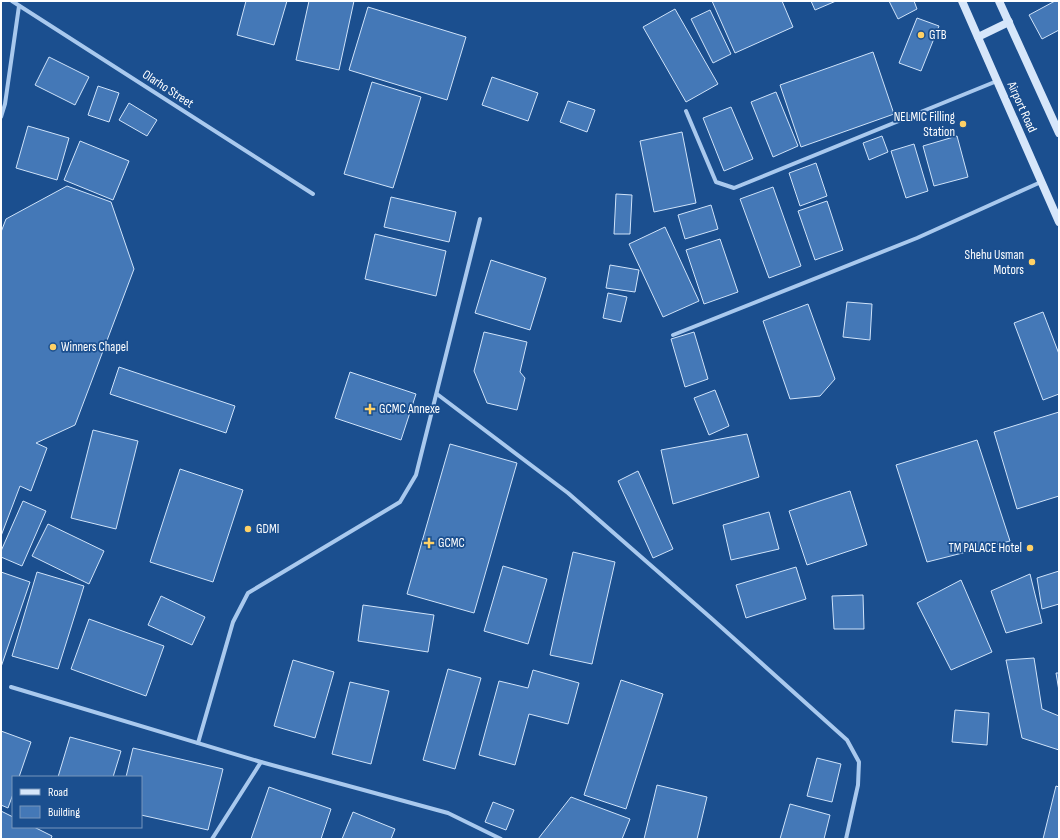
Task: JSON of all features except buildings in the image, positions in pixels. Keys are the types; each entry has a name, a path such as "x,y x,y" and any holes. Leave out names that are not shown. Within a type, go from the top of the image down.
{"main road":[{"name":"Airport Road","path":"962,1 1059,222"},
{"name":"Airport Road","path":"999,1 1059,133"},
{"path":"978,37 1009,22"}],"street":[{"name":"Olarho Street","path":"12,1 313,194"},
{"path":"1,117 5,104 19,6"},
{"path":"686,112 716,182 734,188 997,80"},
{"path":"673,335 917,238 1041,182"},
{"path":"198,743 233,622 248,593 400,502 416,475 480,219"},
{"path":"437,394 568,494 711,618 847,740 860,762 858,784 846,839"},
{"path":"12,688 261,762 448,813 501,839"},
{"path":"212,839 261,762"}],"place":[{"name":"GTB","path":"921,35"},
{"name":"NELMIC Filling Station","path":"963,124"},
{"name":"Shehu Usman Motors","path":"1032,262"},
{"name":"Winners Chapel","path":"53,347"},
{"name":"GCMC Annexe","path":"370,409"},
{"name":"GDMI","path":"248,529"},
{"name":"GCMC","path":"429,543"},
{"name":"TM PALACE Hotel","path":"1030,548"}]}
